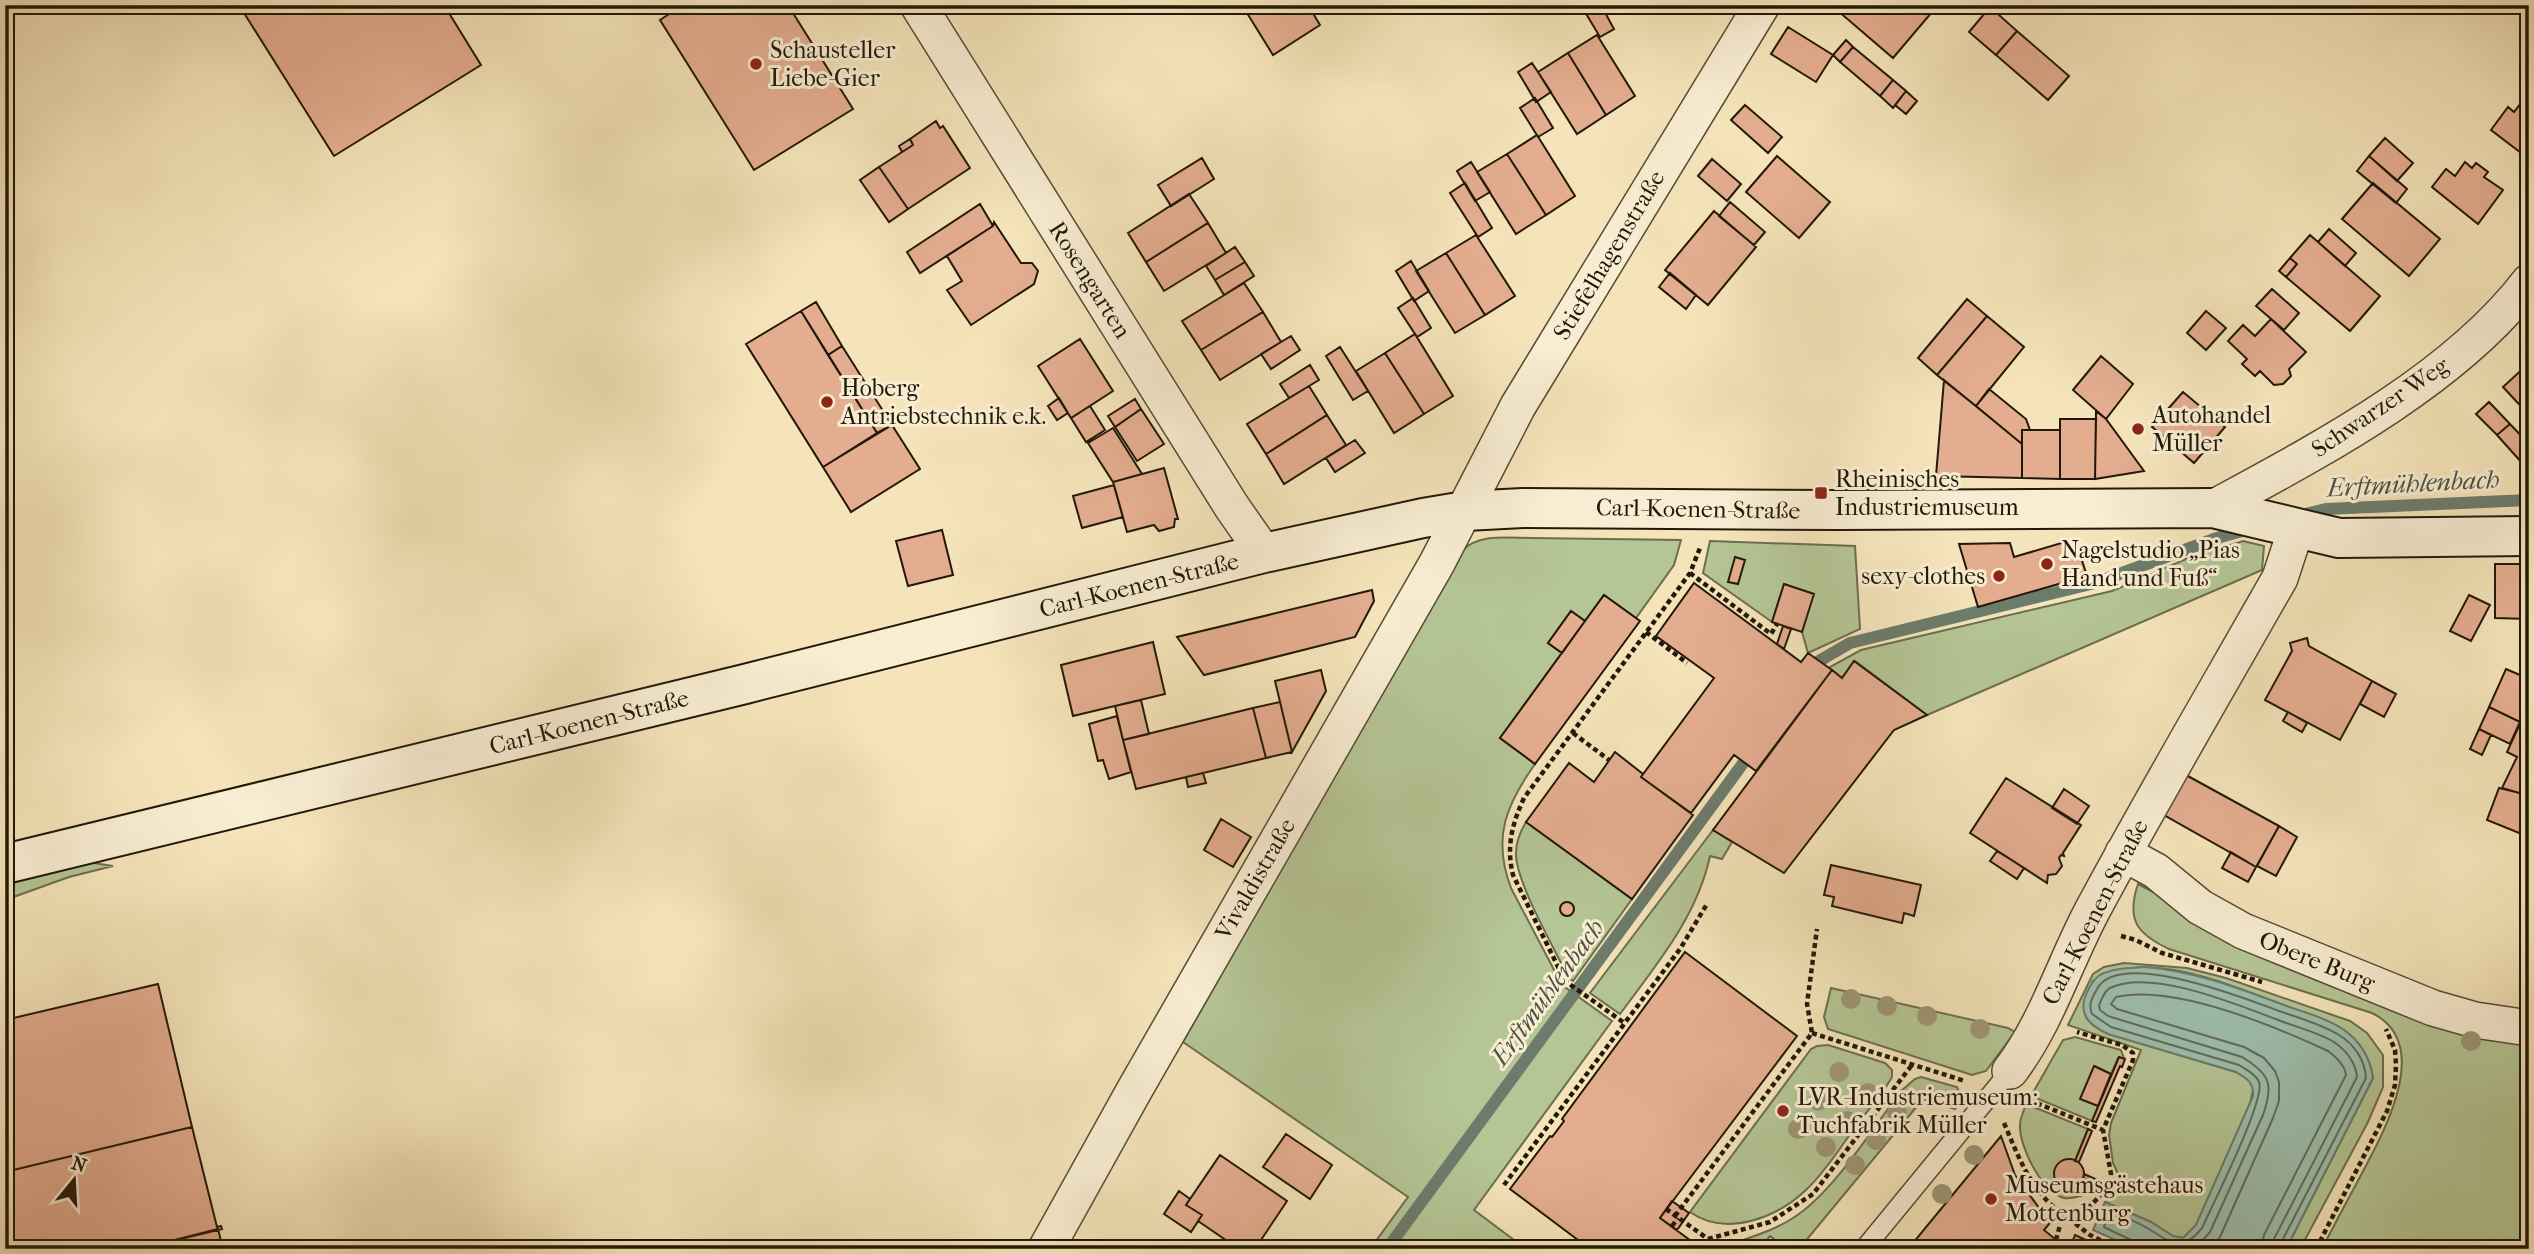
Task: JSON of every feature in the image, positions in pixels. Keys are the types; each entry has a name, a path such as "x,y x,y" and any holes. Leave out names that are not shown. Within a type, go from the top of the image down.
{"street":[{"name":"Rosengarten","path":"918,5 1264,553"},
{"name":"Stiefelhagenstraße","path":"1465,511 1518,405 1762,5"},
{"name":"Schwarzer Weg","path":"2226,511 2276,474 2344,434 2436,373 2488,328 2529,282"},
{"name":"Carl-Koenen-Straße","path":"5,864 745,684 1264,553 1465,511 1523,508 2226,511 2339,538 2529,536"},
{"name":"Vivaldistraße","path":"1046,1249 1465,511"},
{"name":"Carl-Koenen-Straße","path":"2001,1083 2031,1038 2123,853 2280,578 2296,529"},
{"name":"Obere Burg","path":"2123,853 2156,871 2200,907 2243,931 2433,1008 2475,1020 2529,1028"}],"lane":[{"path":"1864,1249 2001,1083"}],"path":[{"path":"1623,1023 1565,981 1520,893 1509,858 1514,821 1524,798 1690,573 1698,556 1709,510"},
{"path":"1690,573 1771,634 1777,624"},
{"path":"1646,632 1687,663"},
{"path":"1573,733 1609,760"},
{"path":"1504,1185 1680,949 1707,904"},
{"path":"1672,1226 1812,1033 1807,1004 1817,929"},
{"path":"2109,940 2122,936 2162,953 2266,984"},
{"path":"2316,1249 2370,1148 2387,1111 2395,1085 2395,1050 2386,1029 2378,1021"},
{"path":"2063,1214 2076,1214 2088,1208 2110,1186 2111,1174 2103,1130 2133,1060 2133,1053 2122,1045 2067,1028"},
{"path":"1812,1033 1973,1084"},
{"path":"1708,1239 1770,1222 1813,1194 1912,1065"},
{"path":"2001,1083 2025,1172 2040,1194 2090,1235 2119,1249"},
{"path":"2028,1100 2103,1130"},
{"path":"1550,1124 1558,1129"},
{"path":"1666,1209 1722,1249"},
{"path":"2056,1240 2063,1214"}],"shaded area":[{"path":"1504,537 1681,540 1674,565 1636,618 1604,595 1585,621 1571,611 1548,643 1562,653 1500,738 1535,764 1516,794 1505,823 1503,853 1511,888 1562,985 1612,1021 1474,1210 1526,1249 1370,1249 1408,1197 1183,1042 1462,551 1476,541"},
{"path":"1710,541 1855,546 1860,629 1808,653 1802,632 1813,594 1784,584 1772,622 1703,573"},
{"path":"2243,541 2264,546 2262,570 1927,715 1855,661 1842,678 1828,668 1861,650 2112,591 2186,559"},
{"path":"1526,822 1632,899 1573,981 1568,977 1537,915 1517,865 1517,845"},
{"path":"1713,830 1732,842 1722,859 1710,856 1696,900 1674,940 1620,1014 1590,993"},
{"path":"87,862 113,866 69,877 5,900 5,884"},
{"path":"2138,884 2159,895 2529,1043 2529,1249 2322,1249 2390,1115 2402,1067 2400,1046 2390,1027 2372,1013 2169,949 2149,938 2134,916 2133,907"},
{"path":"2124,963 2187,968 2226,978 2350,1021 2367,1033 2383,1055 2383,1087 2368,1122 2300,1249 2286,1249 2373,1078 2364,1051 2350,1035 2331,1023 2236,987 2181,971 2137,967 2093,981 2084,1012 2099,1029 2236,1072 2250,1080 2254,1086 2249,1108 2196,1225 2183,1238 2173,1236 2151,1222 2105,1202 2122,1190 2122,1183 2113,1163 2109,1135 2111,1123 2141,1050 2068,1025 2093,974 2104,967"},
{"path":"1831,988 2008,1028 2015,1032 1986,1071 1972,1075 1828,1029 1824,1017"},
{"path":"2075,1037 2121,1050 2124,1058 2118,1058 2111,1074 2095,1066 2081,1099 2098,1106 2092,1121 2031,1096 2063,1040"},
{"path":"1828,1045 1885,1063 1892,1070 1892,1077 1820,1175 1782,1208 1751,1221 1720,1223 1704,1220 1690,1212 1811,1049"},
{"path":"1921,1077 1957,1087 1961,1096 1955,1109 1923,1099 1799,1249 1787,1249 1770,1236 1760,1249 1741,1249 1734,1243 1779,1226 1808,1207 1837,1177 1901,1091"},
{"path":"2026,1104 2088,1129 2075,1161 2064,1160 2058,1164 2055,1173 2057,1183 2067,1189 2078,1186 2083,1178 2091,1182 2081,1196 2066,1198 2056,1194 2033,1168 2021,1134 2020,1122"}],"water":[{"path":"2144,967 2181,972 2218,982 2324,1019 2350,1035 2367,1057 2373,1078 2286,1249 2135,1249 2093,1230 2105,1202 2151,1222 2173,1236 2183,1238 2196,1225 2253,1096 2251,1084 2236,1072 2108,1034 2090,1023 2083,1007 2092,982 2110,971"}],"building":[{"path":"239,5 444,5 481,65 334,156"},
{"name":"Schausteller Liebe-Gier","path":"683,5 788,5 853,109 754,170 660,20"},
{"path":"1242,5 1308,5 1320,25 1273,55"},
{"path":"1601,5 1614,29 1600,37 1582,7"},
{"path":"1843,5 1938,5 1893,58 1838,11"},
{"path":"1990,7 2017,31 1996,55 1969,32"},
{"path":"1788,27 1833,55 1816,82 1771,54"},
{"path":"2017,31 2069,76 2048,100 1996,55"},
{"path":"1597,35 1635,96 1606,115 1568,53"},
{"path":"1846,40 1853,47 1840,62 1833,55"},
{"path":"1853,47 1893,80 1880,96 1840,62"},
{"path":"1568,53 1606,115 1577,134 1538,72"},
{"path":"1532,63 1551,92 1536,102 1518,72"},
{"path":"1893,80 1906,91 1893,108 1880,96"},
{"path":"1906,91 1917,101 1906,114 1895,105"},
{"path":"1535,98 1553,128 1538,137 1520,108"},
{"path":"2524,99 2529,103 2529,159 2491,130 2508,107 2514,112"},
{"path":"1745,105 1782,137 1768,153 1731,120"},
{"path":"936,121 940,128 943,126 970,168 908,209 879,167 913,145 910,139"},
{"path":"1537,135 1575,196 1546,215 1507,154"},
{"path":"2385,138 2413,163 2397,181 2369,156"},
{"path":"910,139 913,145 902,152 899,146"},
{"path":"1507,154 1546,215 1516,234 1477,172"},
{"path":"1777,156 1830,202 1799,238 1746,192"},
{"path":"2369,156 2407,189 2396,203 2357,171"},
{"path":"1202,158 1214,179 1171,206 1158,185"},
{"path":"1712,159 1741,184 1727,201 1698,176"},
{"path":"1471,162 1490,192 1475,201 1457,171"},
{"path":"2465,162 2472,168 2476,163 2488,172 2484,177 2503,190 2478,224 2432,187 2446,169 2455,176"},
{"path":"879,167 908,209 889,222 860,180"},
{"path":"1465,183 1492,228 1478,237 1450,193"},
{"path":"2373,183 2440,239 2409,276 2342,219"},
{"path":"1189,194 1208,223 1146,262 1128,233"},
{"path":"1730,202 1765,232 1754,245 1719,216"},
{"path":"980,204 993,226 920,273 907,252"},
{"path":"1714,211 1756,247 1708,305 1665,270"},
{"path":"994,222 1021,263 1032,263 1038,271 1034,284 971,325 947,290 962,281 947,256 993,226"},
{"path":"1208,223 1226,253 1164,291 1146,262"},
{"path":"2329,229 2356,253 2345,266 2318,242"},
{"path":"1476,235 1515,296 1485,315 1446,253"},
{"path":"2310,235 2380,296 2350,331 2286,277 2297,264 2290,258"},
{"path":"1235,247 1245,262 1215,280 1206,266"},
{"path":"1446,253 1485,315 1455,333 1416,271"},
{"path":"2290,258 2297,264 2286,277 2279,271"},
{"path":"1411,261 1429,291 1414,301 1396,271"},
{"path":"1245,262 1254,276 1224,295 1215,280"},
{"path":"1670,273 1696,295 1686,309 1659,287"},
{"path":"1244,283 1263,312 1201,350 1182,321"},
{"path":"2272,289 2299,313 2284,330 2256,306"},
{"path":"1413,298 1431,328 1417,337 1398,308"},
{"path":"1967,299 1987,316 1937,375 1918,358"},
{"path":"816,302 842,346 828,355 801,311"},
{"path":"801,311 877,433 823,467 746,344"},
{"path":"2206,311 2226,328 2206,350 2187,333"},
{"path":"1263,312 1281,342 1220,380 1201,350"},
{"path":"1987,316 2024,347 1976,406 1937,375"},
{"path":"2271,319 2306,352 2289,369 2291,376 2283,384 2274,385 2260,371 2255,376 2242,364 2247,359 2228,341 2243,325 2255,336"},
{"path":"1415,334 1453,396 1424,414 1385,353"},
{"path":"1291,336 1300,350 1271,369 1261,354"},
{"path":"1080,339 1113,391 1071,418 1038,366"},
{"path":"842,346 892,425 877,433 828,355"},
{"path":"1340,347 1368,391 1353,400 1326,356"},
{"path":"1385,353 1424,414 1394,433 1356,371"},
{"path":"2101,356 2133,384 2106,419 2073,390"},
{"path":"2529,363 2529,415 2503,387"},
{"path":"1310,365 1319,380 1289,398 1280,384"},
{"path":"1944,380 2022,444 2022,478 1936,476"},
{"path":"1309,386 1327,415 1266,454 1247,424"},
{"path":"1989,389 2026,419 2030,430 2022,430 2022,444 1976,406"},
{"path":"2183,392 2225,427 2194,463 2152,427"},
{"path":"1059,398 1068,413 1057,420 1048,406"},
{"path":"1135,399 1141,409 1115,427 1108,416"},
{"path":"2489,402 2510,424 2497,435 2476,414"},
{"path":"1090,406 1105,430 1086,442 1071,418"},
{"path":"1141,409 1164,444 1137,461 1115,427"},
{"path":"2096,411 2106,419 2144,471 2095,479"},
{"path":"1327,415 1346,445 1284,484 1266,454"},
{"path":"2060,419 2096,419 2095,479 2060,479"},
{"path":"2510,424 2529,444 2529,459 2523,464 2497,435"},
{"path":"892,425 920,469 851,512 823,467"},
{"path":"1113,428 1142,474 1113,482 1088,443"},
{"path":"2022,430 2060,430 2060,479 2022,478"},
{"path":"1355,440 1365,453 1335,472 1326,458"},
{"path":"1164,468 1178,519 1175,519 1174,527 1159,531 1154,525 1127,532 1113,482"},
{"path":"1114,485 1123,517 1082,528 1073,496"},
{"path":"942,530 953,575 908,586 896,541"},
{"path":"2075,539 2087,576 1978,607 1959,544 2010,543 2014,557"},
{"path":"1735,557 1745,560 1738,584 1728,582"},
{"path":"2495,564 2529,564 2529,619 2495,618"},
{"path":"1694,583 1801,662 1808,653 1832,670 1756,771 1734,755 1691,813 1641,777 1714,678 1656,636"},
{"path":"1784,584 1814,594 1802,632 1772,622"},
{"path":"1372,590 1374,601 1355,637 1204,675 1177,637"},
{"path":"1604,595 1640,621 1535,764 1500,738"},
{"path":"2469,595 2490,605 2471,641 2450,631"},
{"path":"1571,611 1585,621 1562,653 1548,643"},
{"path":"1783,626 1791,629 1784,649 1777,644"},
{"path":"2307,638 2309,646 2372,681 2340,740 2265,700 2292,651 2290,643"},
{"path":"1153,642 1165,694 1073,716 1061,665"},
{"path":"1854,661 1927,715 1894,730 1784,873 1713,830 1832,670 1842,678"},
{"path":"2506,669 2527,678 2523,686 2529,689 2529,704 2520,722 2489,707"},
{"path":"1321,670 1326,691 1292,752 1275,681"},
{"path":"2372,681 2396,694 2384,717 2360,704"},
{"path":"1141,700 1149,734 1123,740 1115,706"},
{"path":"1280,702 1292,752 1266,758 1253,708"},
{"path":"2529,704 2529,783 2523,794 2502,788 2517,757 2507,752"},
{"path":"2489,707 2520,722 2510,744 2479,729"},
{"path":"1253,708 1266,758 1136,789 1123,740"},
{"path":"2288,712 2307,723 2302,732 2283,721"},
{"path":"1117,716 1131,772 1109,779 1103,760 1098,761 1089,724"},
{"path":"2479,729 2491,735 2482,755 2470,749"},
{"path":"1615,752 1643,774 1641,777 1693,815 1632,899 1526,822 1569,763 1594,782"},
{"path":"1203,773 1206,783 1188,787 1186,777"},
{"path":"2186,775 2279,826 2256,867 2164,815"},
{"path":"2006,778 2081,825 2063,853 2064,856 2059,858 2062,866 2056,874 2048,875 2047,883 1970,833"},
{"path":"2499,788 2529,795 2529,837 2487,820"},
{"path":"2064,789 2089,806 2077,824 2052,808"},
{"path":"1221,819 1251,837 1233,867 1204,850"},
{"path":"2279,826 2297,837 2276,876 2257,866"},
{"path":"1997,851 2024,868 2017,879 1990,861"},
{"path":"2231,852 2256,867 2248,882 2222,868"},
{"path":"1831,865 1921,885 1914,916 1904,913 1902,923 1832,906 1834,897 1824,895"},
{"path":"1567,902 1572,904 1572,914 1567,916 1562,914 1560,909 1562,904"},
{"path":"1685,952 1797,1036 1660,1218 1702,1249 1590,1249 1510,1189 1564,1121 1562,1119"},
{"path":"158,984 192,1127 5,1172 5,1020"},
{"path":"2119,1057 2125,1059 2122,1067 2120,1066 2096,1122 2092,1121"},
{"path":"2094,1066 2111,1074 2098,1106 2080,1099"},
{"path":"192,1127 217,1227 221,1226 222,1229 139,1249 5,1249 5,1172"},
{"path":"2088,1129 2092,1131 2079,1162 2075,1161"},
{"path":"1286,1134 1332,1165 1310,1199 1263,1167"},
{"name":"Museumsgästehaus Mottenburg","path":"2001,1136 2015,1175 2050,1223 2044,1230 2067,1249 1908,1249"},
{"path":"1220,1155 1287,1201 1255,1249 1239,1249 1198,1221 1202,1215 1186,1205"},
{"path":"2069,1159 2075,1160 2083,1168 2083,1180 2075,1188 2069,1189 2063,1188 2055,1180 2054,1174 2055,1168 2063,1160"},
{"path":"2084,1174 2102,1182 2100,1186 2083,1178"},
{"path":"1179,1191 1190,1199 1186,1205 1202,1215 1191,1232 1164,1214"},
{"path":"1672,1201 1689,1213 1677,1230 1660,1218"},
{"path":"218,1229 223,1249 139,1249"},
{"name":"Museumsgästehaus Mottenburg","path":"2075,1235 2088,1241 2106,1249 2069,1249"}],"waterway":[{"name":"Erftmühlenbach","path":"2297,516 2326,509 2529,500"},
{"name":"Erftmühlenbach","path":"1819,661 1850,643 2095,583 2249,529"},
{"name":"Erftmühlenbach","path":"1387,1249 1744,762"}],"place":[{"name":"Schausteller Liebe-Gier","path":"756,64"},
{"name":"Hoberg Antriebstechnik e.k.","path":"827,402"},
{"name":"Autohandel Müller","path":"2138,429"},
{"name":"Rheinisches Industriemuseum","path":"1821,493"},
{"name":"Nagelstudio „Pias Hand und Fuß“","path":"2047,564"},
{"name":"sexy-clothes","path":"1999,576"},
{"name":"LVR-Industriemuseum: Tuchfabrik Müller","path":"1783,1111"},
{"name":"Museumsgästehaus Mottenburg","path":"1991,1199"}]}
